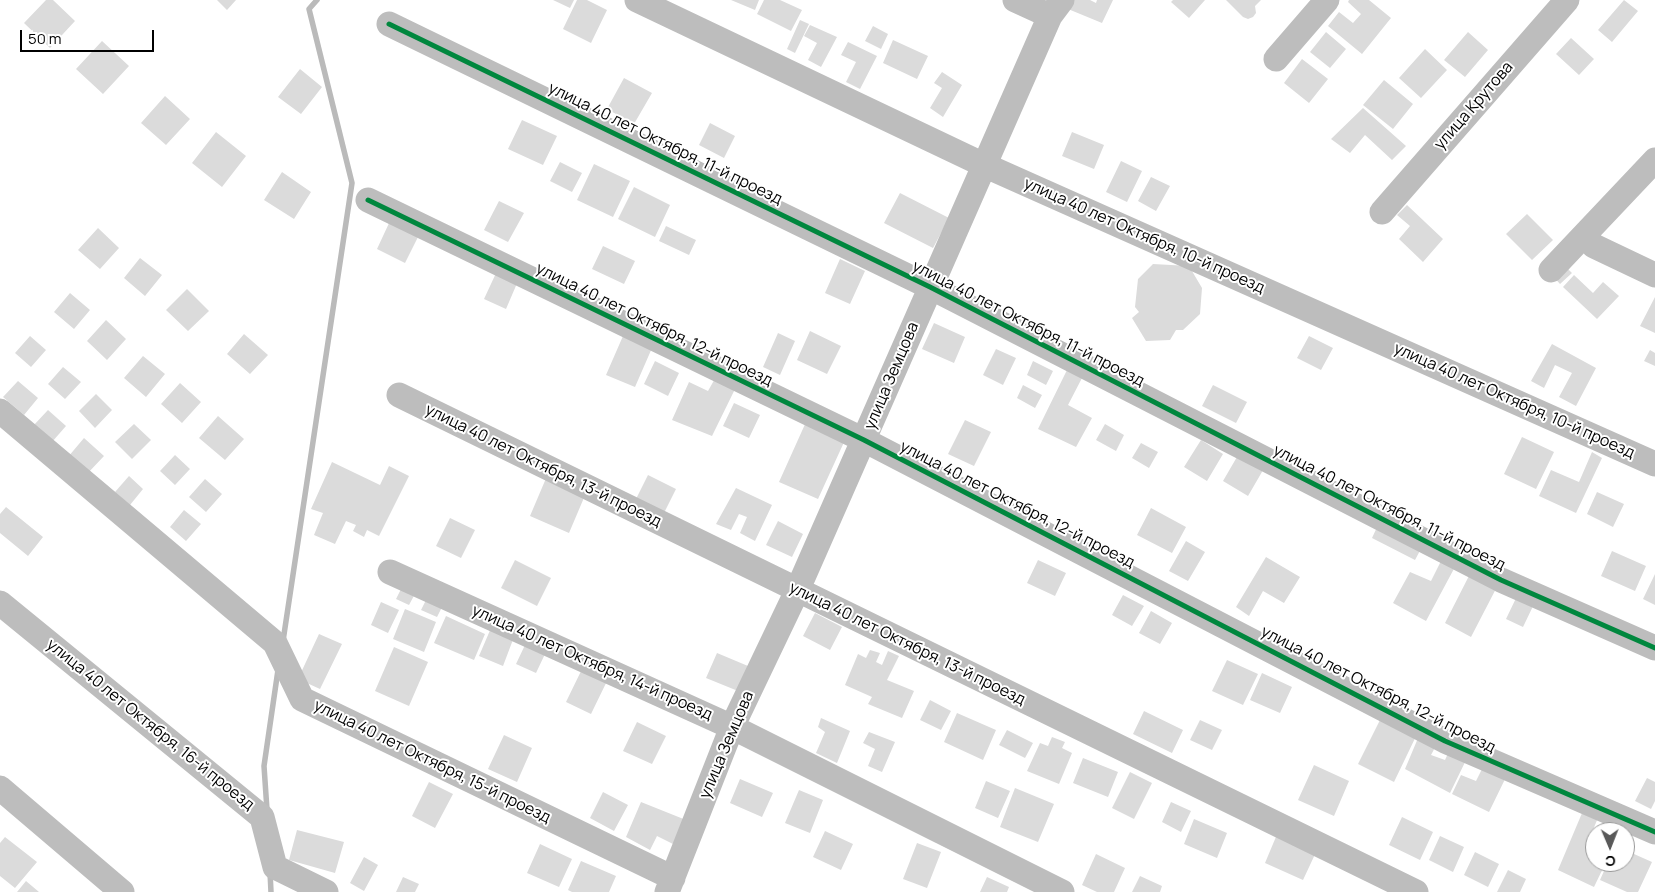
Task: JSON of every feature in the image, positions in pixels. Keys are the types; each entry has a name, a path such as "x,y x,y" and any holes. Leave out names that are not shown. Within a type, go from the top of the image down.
{"street":[{"name":"улица 40 лет Октября, 10-й проезд","path":"637,0 984,165 1655,464"},
{"path":"1014,0 1056,8"},
{"path":"1276,59 1327,0"},
{"name":"улица Крутова","path":"1382,212 1567,0"},
{"name":"улица Земцова","path":"670,888 732,727 797,591 984,165 1056,8"},
{"name":"улица 40 лет Октября, 11-й проезд","path":"389,24 930,287 1502,580 1655,648"},
{"path":"1551,270 1655,160"},
{"name":"улица 40 лет Октября, 12-й проезд","path":"368,200 864,440 1445,741 1655,832"},
{"path":"1594,246 1655,275"},
{"name":"улица 40 лет Октября, 13-й проезд","path":"399,395 1416,892"},
{"name":"улица 40 лет Октября, 15-й проезд","path":"0,411 275,643 302,699 670,888"},
{"name":"улица 40 лет Октября, 14-й проезд","path":"390,572 732,727 1062,892"},
{"name":"улица 40 лет Октября, 16-й проезд","path":"0,602 262,817 275,867 326,892"},
{"path":"0,788 122,892"}],"building":[{"path":"46,0 53,0 75,21 50,48 24,23"},
{"path":"217,0 236,0 227,10"},
{"path":"553,0 574,0 570,8"},
{"path":"577,0 587,0 607,10 591,43 563,29"},
{"path":"731,0 759,0 755,10"},
{"path":"764,0 780,0 802,10 791,31 757,14"},
{"path":"1072,0 1090,0 1096,3 1097,0 1113,0 1102,23 1068,9"},
{"path":"1173,0 1205,0 1189,18 1171,2"},
{"path":"1226,0 1261,0 1255,6 1256,13 1248,19 1243,17"},
{"path":"1349,0 1369,0 1391,18 1362,54 1328,26 1339,12 1353,23 1361,14 1348,2"},
{"path":"1624,0 1638,11 1612,42 1598,30"},
{"path":"800,20 809,24 795,53 787,49"},
{"path":"810,25 837,37 821,67 808,60 817,43 804,36"},
{"path":"873,26 888,34 881,49 865,41"},
{"path":"1326,32 1346,49 1330,68 1310,52"},
{"path":"1468,32 1488,50 1465,77 1444,60"},
{"path":"1571,38 1594,59 1579,75 1556,54"},
{"path":"893,40 928,56 917,79 883,63"},
{"path":"102,41 129,66 103,94 76,69"},
{"path":"848,42 877,56 860,89 846,82 856,62 841,55"},
{"path":"1425,49 1447,70 1421,98 1399,78"},
{"path":"1302,59 1328,79 1309,103 1284,83"},
{"path":"300,69 322,87 301,114 278,97"},
{"path":"942,72 962,85 943,117 930,108 942,88 934,83"},
{"path":"624,78 652,93 634,124 607,109"},
{"path":"1384,80 1413,104 1393,129 1363,105"},
{"path":"165,96 190,119 166,145 141,123"},
{"path":"1363,108 1406,146 1392,160 1365,135 1350,153 1331,139"},
{"path":"522,120 557,136 543,165 508,149"},
{"path":"710,123 735,136 724,158 699,145"},
{"path":"216,132 246,156 222,187 192,163"},
{"path":"1072,132 1104,145 1094,169 1062,156"},
{"path":"1121,161 1142,171 1127,202 1106,192"},
{"path":"560,162 582,173 572,192 550,181"},
{"path":"594,164 630,181 613,217 577,200"},
{"path":"282,172 311,192 294,219 264,200"},
{"path":"1151,177 1170,186 1156,211 1138,201"},
{"path":"634,187 670,205 655,237 618,219"},
{"path":"900,193 949,218 933,248 884,223"},
{"path":"499,201 524,213 508,242 484,230"},
{"path":"1407,205 1443,239 1423,262 1399,239 1410,226 1397,215"},
{"path":"1527,214 1553,240 1532,260 1506,234"},
{"path":"390,221 419,235 405,263 377,249"},
{"path":"666,226 696,240 689,255 659,241"},
{"path":"98,228 119,248 100,269 78,250"},
{"path":"603,246 635,261 624,284 592,269"},
{"path":"140,258 162,275 145,296 124,278"},
{"path":"840,259 865,271 850,304 825,293"},
{"path":"1153,264 1189,266 1202,288 1200,314 1183,330 1176,330 1170,340 1146,341 1132,318 1139,312 1135,307 1138,279"},
{"path":"1563,264 1572,273 1560,284 1551,274"},
{"path":"497,271 518,281 506,309 484,299"},
{"path":"1574,275 1593,293 1603,282 1619,296 1597,319 1563,287"},
{"path":"187,289 209,311 188,331 166,310"},
{"path":"70,293 90,310 74,329 54,312"},
{"path":"1655,297 1655,333 1640,326"},
{"path":"106,320 126,339 107,360 87,341"},
{"path":"934,323 965,337 954,363 922,349"},
{"path":"810,331 841,346 827,374 797,360"},
{"path":"778,333 795,341 780,375 763,367"},
{"path":"244,334 268,355 250,374 227,354"},
{"path":"30,336 46,350 31,367 15,353"},
{"path":"623,336 652,348 635,387 606,375"},
{"path":"1309,336 1333,348 1321,370 1297,358"},
{"path":"1552,344 1596,368 1576,406 1559,397 1572,373 1555,365 1544,388 1531,381"},
{"path":"996,349 1016,358 1003,385 983,375"},
{"path":"1650,350 1655,353 1655,366 1644,361"},
{"path":"143,356 165,374 146,397 124,378"},
{"path":"655,361 679,373 668,396 644,384"},
{"path":"1033,361 1053,371 1046,385 1027,375"},
{"path":"63,367 81,382 65,399 48,384"},
{"path":"1067,370 1082,378 1068,405 1092,418 1076,447 1038,429"},
{"path":"717,375 737,385 712,436 672,420 689,382 708,391"},
{"path":"18,381 38,398 24,415 3,397"},
{"path":"180,383 201,402 182,423 161,404"},
{"path":"1023,385 1042,395 1035,408 1017,398"},
{"path":"1213,385 1247,402 1236,423 1202,406"},
{"path":"96,394 112,410 95,428 79,411"},
{"path":"734,403 760,415 749,438 723,426"},
{"path":"48,410 66,426 52,442 33,426"},
{"path":"218,416 244,439 225,460 199,438"},
{"path":"965,420 991,432 974,466 948,454"},
{"path":"806,422 845,440 818,499 779,482"},
{"path":"134,424 151,440 132,459 115,442"},
{"path":"1105,424 1124,435 1116,451 1096,440"},
{"path":"1522,437 1554,452 1536,489 1504,474"},
{"path":"84,438 104,456 87,474 68,457"},
{"path":"1201,440 1223,454 1207,481 1184,467"},
{"path":"1141,443 1158,452 1149,468 1132,458"},
{"path":"1241,450 1266,465 1248,496 1223,481"},
{"path":"1592,452 1602,458 1576,513 1539,496 1551,470 1579,482"},
{"path":"175,455 190,469 175,485 160,471"},
{"path":"332,462 380,485 389,466 409,476 379,536 367,530 364,537 353,531 356,525 346,521 335,544 314,535 323,513 311,509"},
{"path":"648,475 676,489 664,513 636,499"},
{"path":"129,476 143,489 130,505 115,492"},
{"path":"547,476 586,493 569,533 530,516"},
{"path":"205,479 222,494 206,512 189,497"},
{"path":"736,488 772,505 755,541 740,533 747,517 739,514 731,530 716,524"},
{"path":"1597,492 1624,504 1613,527 1587,514"},
{"path":"6,507 43,537 28,556 0,533 0,514"},
{"path":"1151,508 1186,527 1172,553 1137,535"},
{"path":"184,510 201,524 186,541 170,527"},
{"path":"450,518 475,530 461,558 436,546"},
{"path":"778,521 803,534 792,557 766,545"},
{"path":"1379,523 1423,545 1415,560 1372,538"},
{"path":"1186,541 1205,552 1188,581 1169,571"},
{"path":"1612,551 1646,566 1635,591 1601,576"},
{"path":"1266,557 1300,577 1284,603 1263,591 1249,616 1236,607"},
{"path":"1443,557 1456,565 1426,621 1393,603 1410,572 1431,581"},
{"path":"515,560 551,578 537,606 501,588"},
{"path":"1038,560 1066,573 1055,596 1027,583"},
{"path":"1473,568 1500,581 1471,637 1445,623"},
{"path":"1655,574 1655,605 1643,599"},
{"path":"403,585 416,592 409,605 396,599"},
{"path":"1518,594 1535,602 1523,627 1506,619"},
{"path":"1123,595 1144,606 1132,626 1112,615"},
{"path":"428,596 444,603 437,617 421,610"},
{"path":"381,602 399,610 388,633 371,625"},
{"path":"405,609 436,622 424,652 393,639"},
{"path":"1151,611 1172,623 1160,644 1139,633"},
{"path":"815,613 842,627 830,650 803,636"},
{"path":"446,616 485,634 474,660 434,643"},
{"path":"491,628 514,637 503,666 479,656"},
{"path":"319,634 342,644 320,689 298,679"},
{"path":"525,645 545,654 536,673 516,664"},
{"path":"394,647 428,662 409,706 375,691"},
{"path":"870,650 880,653 876,662 882,665 888,651 899,656 887,680 914,691 902,718 868,704 872,697 845,685 858,654 866,658"},
{"path":"717,653 748,666 738,691 706,678"},
{"path":"1227,660 1258,674 1243,705 1212,691"},
{"path":"583,667 608,679 591,714 566,702"},
{"path":"1262,673 1292,687 1280,713 1250,700"},
{"path":"930,700 951,711 941,730 920,720"},
{"path":"1144,711 1183,730 1172,753 1133,734"},
{"path":"957,713 996,730 983,760 944,742"},
{"path":"1383,714 1419,730 1394,782 1358,764"},
{"path":"821,718 850,731 837,763 816,753 825,732 818,727"},
{"path":"1200,720 1222,730 1212,750 1190,740"},
{"path":"637,722 666,736 652,764 623,751"},
{"path":"1007,730 1033,743 1025,758 999,745"},
{"path":"1421,731 1439,740 1431,755 1445,760 1451,747 1469,754 1450,793 1405,769"},
{"path":"869,732 895,742 882,772 868,766 875,749 863,743"},
{"path":"504,735 532,748 517,782 488,769"},
{"path":"1052,737 1065,742 1062,748 1072,753 1059,784 1027,771 1040,743 1048,746"},
{"path":"1083,758 1118,772 1108,797 1073,783"},
{"path":"1314,765 1349,781 1334,816 1298,800"},
{"path":"1484,765 1507,775 1489,812 1452,794 1461,775 1476,781"},
{"path":"1130,772 1152,783 1134,819 1112,808"},
{"path":"1647,778 1655,782 1655,801 1651,809 1635,801"},
{"path":"740,779 773,793 762,817 730,803"},
{"path":"986,781 1010,791 998,818 975,808"},
{"path":"429,782 453,794 435,828 412,816"},
{"path":"1015,788 1054,804 1038,842 1000,827"},
{"path":"799,790 823,800 810,833 785,823"},
{"path":"603,792 628,805 614,831 590,818"},
{"path":"641,802 686,820 675,845 657,836 650,850 626,837"},
{"path":"1171,802 1191,811 1181,832 1162,822"},
{"path":"1585,806 1600,813 1596,822 1585,822 1585,872 1601,872 1594,887 1558,870"},
{"path":"1402,817 1433,832 1420,860 1389,845"},
{"path":"1194,819 1227,833 1217,858 1184,844"},
{"path":"297,830 344,842 335,873 289,860"},
{"path":"825,831 853,844 841,870 813,857"},
{"path":"1278,832 1317,850 1303,880 1265,863"},
{"path":"1440,836 1464,847 1453,872 1429,860"},
{"path":"5,837 37,862 15,888 0,876 0,843"},
{"path":"917,843 941,852 927,888 903,879"},
{"path":"540,844 572,859 559,887 527,873"},
{"path":"1475,852 1499,864 1488,887 1464,875"},
{"path":"1096,854 1125,868 1114,892 1097,892 1082,885"},
{"path":"1635,854 1652,862 1638,892 1627,892 1600,880 1604,872 1635,872"},
{"path":"364,857 378,865 364,891 350,883"},
{"path":"581,861 616,876 609,892 572,892 568,890"},
{"path":"1508,870 1526,879 1520,892 1497,892"},
{"path":"1140,876 1162,886 1160,892 1132,892"},
{"path":"403,877 419,884 415,892 396,892"},
{"path":"987,877 1009,887 1007,892 980,892"},
{"path":"26,881 39,892 17,892"}],"waterway":[{"path":"283,641 352,183 309,9 317,0"},
{"path":"267,810 264,766 278,670"},
{"path":"270,872 271,892"}],"cycle path":[{"path":"389,24 930,287 1501,580 1655,648"},
{"path":"368,200 864,440 1445,741 1655,832"}]}
